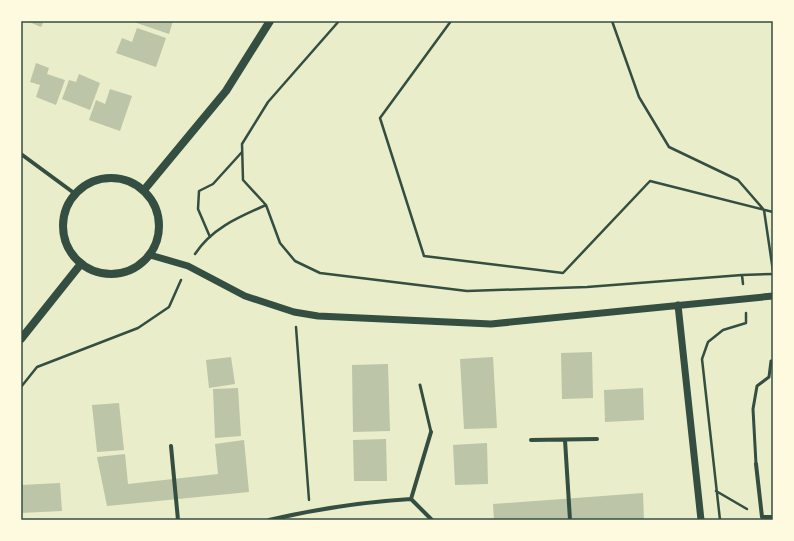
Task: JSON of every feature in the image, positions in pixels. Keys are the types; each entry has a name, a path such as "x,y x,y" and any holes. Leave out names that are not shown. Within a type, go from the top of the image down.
{"main road":[{"path":"144,190 226,90 270,21"},
{"path":"99,178 124,178 144,190 158,212 159,238 150,255 128,272 103,274 80,265 65,244 63,213 74,192 99,178"},
{"path":"21,339 80,265"}],"street":[{"path":"21,154 74,192"},
{"path":"150,255 188,266 245,296 294,312 318,316 490,324 773,296"},
{"path":"678,305 701,520"},
{"path":"411,499 431,432"},
{"path":"530,440 598,439"},
{"path":"565,440 570,520"},
{"path":"171,446 178,520"},
{"path":"756,464 762,517 773,517"},
{"path":"269,520 310,511 411,499 432,520"}],"lane":[{"path":"756,464 753,409 757,386 769,377 771,361 773,361"},
{"path":"420,385 431,432"}],"path":[{"path":"21,387 37,367 138,328 169,307 188,266 203,242 231,221 266,205 243,180 242,144 268,102 339,21"},
{"path":"451,21 380,118 424,256 562,273 650,181 773,212"},
{"path":"612,21 639,97 669,147 738,180 764,210 773,272 742,275"},
{"path":"210,237 198,209 200,191 213,184 242,152"},
{"path":"294,312 310,511"},
{"path":"716,491 762,517"}],"building":[{"path":"27,21 44,21 41,27"},
{"path":"131,21 173,21 169,34"},
{"path":"137,28 166,38 156,67 116,53 122,38 132,42"},
{"path":"36,63 49,68 47,74 65,80 56,105 36,97 40,85 30,82"},
{"path":"79,74 100,83 90,110 62,99 69,80 76,82"},
{"path":"110,89 132,96 120,131 89,120 96,100 105,104"},
{"path":"592,352 593,398 562,399 561,353"},
{"path":"231,357 235,384 209,388 206,360"},
{"path":"493,357 497,428 464,429 460,359"},
{"path":"388,364 390,431 353,432 352,365"},
{"path":"238,388 241,436 215,438 213,389"},
{"path":"643,388 644,420 605,422 604,390"},
{"path":"119,403 124,450 97,452 92,405"},
{"path":"386,439 387,481 354,481 353,440"},
{"path":"244,440 249,492 107,506 97,457 125,454 128,484 218,474 215,444"},
{"path":"487,443 488,484 455,485 453,445"},
{"path":"60,483 62,511 21,513 21,485"},
{"path":"643,493 644,520 494,520 493,504"}]}
